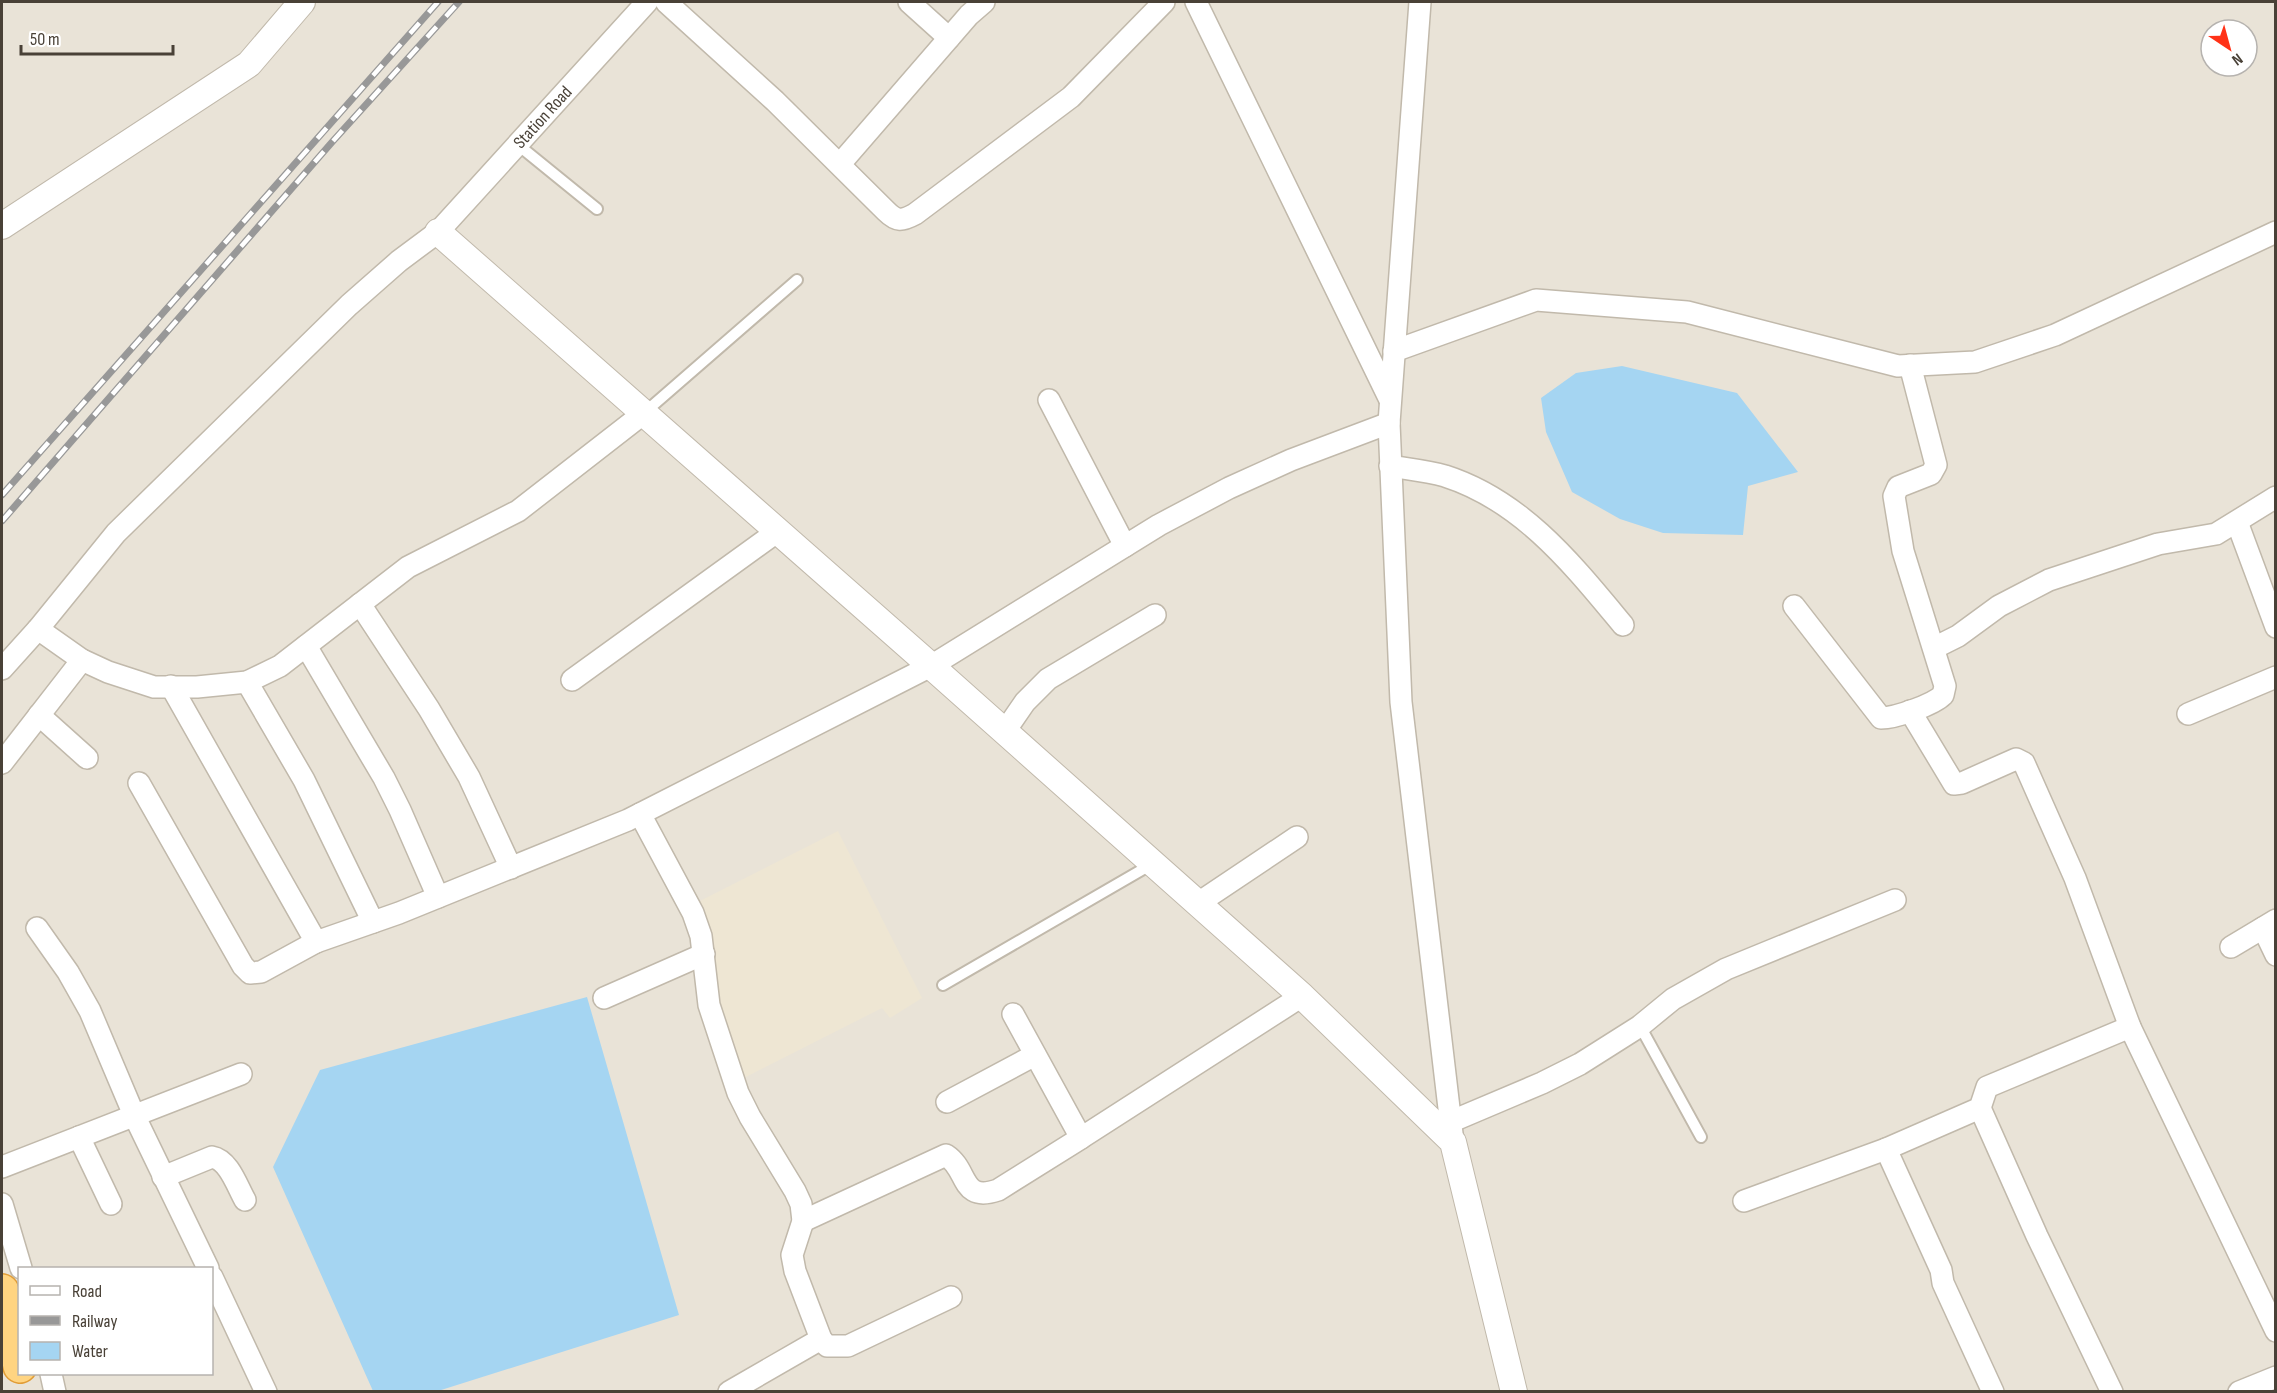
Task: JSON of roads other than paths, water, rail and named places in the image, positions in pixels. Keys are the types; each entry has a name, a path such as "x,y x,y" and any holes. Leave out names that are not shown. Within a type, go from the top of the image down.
{"highway":[{"path":"2,1291 18,1358"},
{"path":"21,1375 24,1392"}],"street":[{"path":"2,226 249,64 302,2"},
{"name":"Station Road","path":"2,669 124,525 349,305 399,261 438,231 647,2"},
{"path":"666,2 775,101 895,220 903,220 915,214 1071,97 1164,2"},
{"path":"909,2 949,38"},
{"path":"840,164 949,38 984,2"},
{"path":"1196,2 1390,400"},
{"path":"1420,2 1389,423 1401,702 1452,1132 1515,1392"},
{"path":"438,231 1005,731 1452,1132"},
{"path":"1394,351 1536,300 1687,312 1898,366 1976,362 2055,335 2276,232"},
{"path":"1794,606 1879,716 1887,718 1910,711 1935,702 1944,695 1945,686 1903,551 1894,496 1895,491 1901,485 1931,474 1936,465 1910,365"},
{"path":"1049,400 1125,546"},
{"path":"38,629 82,660 154,687 247,682 280,666 408,567 518,511 644,413"},
{"path":"139,783 243,966 250,973 261,972 316,942 438,897 640,814 931,666 1159,525 1229,488 1291,460 1389,423"},
{"path":"1390,466 1444,476 1484,492 1502,503 1541,533 1560,552 1623,625"},
{"path":"1934,648 1958,636 1999,606 2049,580 2158,544 2216,534 2276,498"},
{"path":"2237,522 2276,627"},
{"path":"572,680 778,531"},
{"path":"360,604 429,709 469,777 511,868"},
{"path":"1005,731 1025,702 1048,679 1155,615"},
{"path":"306,646 384,778 438,897"},
{"path":"2,763 82,660"},
{"path":"2188,714 2276,677"},
{"path":"247,682 304,780 373,922"},
{"path":"171,686 316,942"},
{"path":"1910,711 1954,784 1962,783 2016,759 2024,763 2075,878 2130,1027 2276,1331"},
{"path":"39,715 87,758"},
{"path":"640,814 693,913 702,936 709,1005 738,1093 750,1118 801,1204 804,1221 792,1255 795,1271 821,1339 827,1346 848,1346 951,1298"},
{"path":"1197,904 1297,837"},
{"path":"1452,1132 1580,1064 1640,1026 1673,999 1726,969 1895,900"},
{"path":"2231,946 2269,924 2276,955"},
{"path":"37,928 68,972 90,1011 134,1115 206,1267"},
{"path":"604,998 704,954"},
{"path":"804,1221 946,1155 953,1160 967,1186 974,1192 986,1194 998,1190 1302,996"},
{"path":"1013,1014 1081,1138"},
{"path":"2112,1392 2037,1236 1980,1108 1987,1087 2130,1027"},
{"path":"947,1102 1035,1055"},
{"path":"2,1167 241,1074"},
{"path":"1744,1201 1886,1149 1980,1108"},
{"path":"79,1137 111,1204"},
{"path":"1886,1149 1941,1270 1943,1283 1993,1392"},
{"path":"163,1177 212,1157 220,1159 245,1200"},
{"path":"2,1204 20,1267"},
{"path":"213,1279 266,1392"},
{"path":"729,1392 821,1339"},
{"path":"51,1375 55,1392"},
{"path":"2239,1392 2276,1377"}],"lane":[{"path":"518,144 597,209"},
{"path":"644,413 797,280"},
{"path":"943,985 1153,864"},
{"path":"1640,1026 1701,1137"}],"water":[{"path":"1622,366 1737,393 1798,472 1748,486 1743,535 1663,533 1620,519 1572,492 1546,432 1541,398 1576,373"},
{"path":"587,997 679,1315 438,1391 373,1391 273,1167 320,1070"}],"railway":[{"path":"2,495 438,2"},
{"path":"2,521 333,141 459,2"}]}
